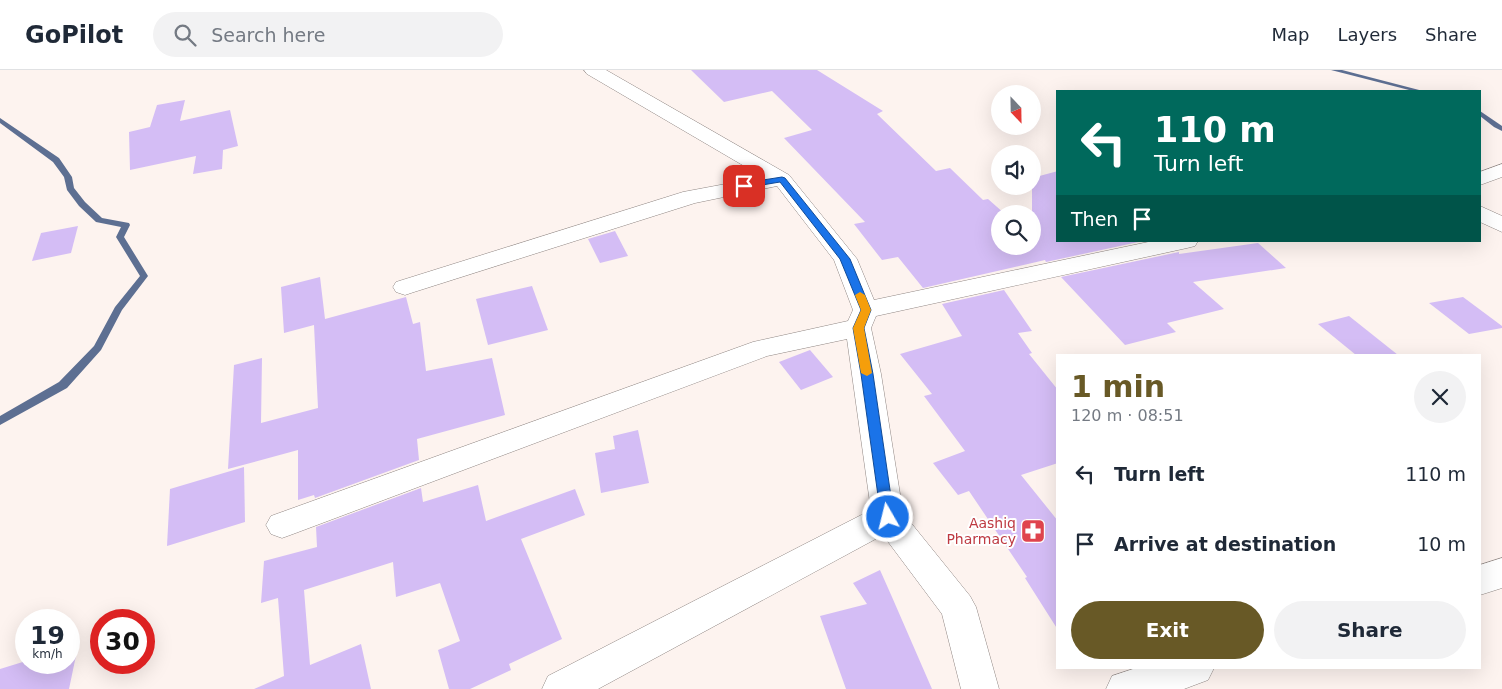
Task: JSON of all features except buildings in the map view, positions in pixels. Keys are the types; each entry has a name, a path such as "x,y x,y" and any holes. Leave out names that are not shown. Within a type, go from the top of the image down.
{"street":[{"path":"593,70 782,180 845,259 862,319 867,374 888,517 958,607 980,689"},
{"path":"1481,180 1502,170"},
{"path":"405,287 691,197 782,180"},
{"path":"1481,214 1502,225"},
{"path":"282,525 762,348 862,319 1183,242"},
{"path":"561,689 888,517"},
{"path":"1481,580 1502,573"},
{"path":"1125,689 1192,669"}],"waterway":[{"path":"1334,70 1416,90"},
{"path":"1481,114 1502,129"},
{"path":"0,120 56,160 68,177 70,188 82,204 99,220 126,225 120,237 144,276 118,309 98,348 63,385 0,421"}],"slow traffic":[{"path":"860,295 866,310 858,328 867,373"}],"place":[{"name":"Aashiq Pharmacy","path":"1033,531"}],"route":[{"path":"744,186 782,180 845,259 866,310 858,328 867,374 888,517"}]}
